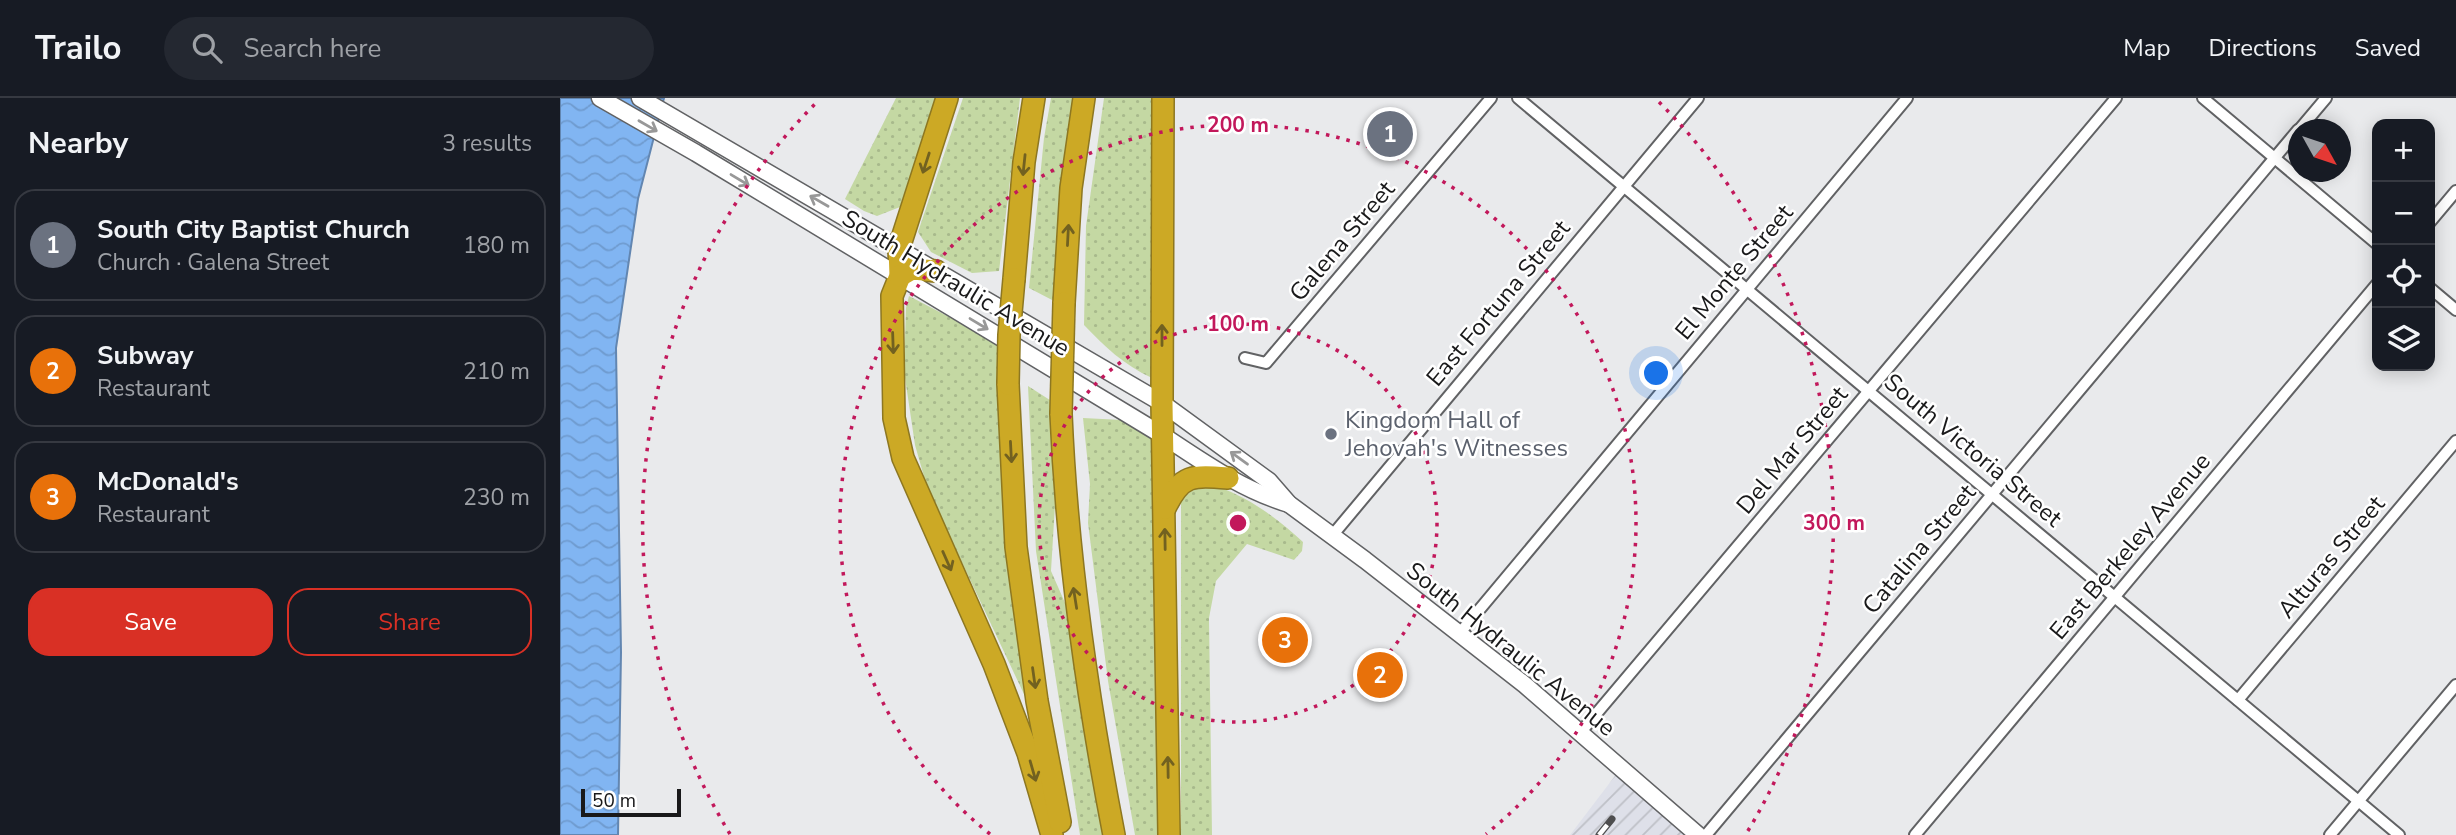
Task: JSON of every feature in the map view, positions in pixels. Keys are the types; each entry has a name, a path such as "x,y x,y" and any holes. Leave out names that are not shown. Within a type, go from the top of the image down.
{"highway":[{"path":"947,98 899,248 900,276 892,296 894,418 903,458 994,664 1028,753 1052,835"},
{"path":"1034,98 1024,162 1009,335 1008,384 1016,547 1037,701 1062,835"},
{"path":"1084,98 1071,188 1061,414 1071,572 1099,759 1114,835"},
{"path":"1163,98 1161,403 1169,835"},
{"path":"900,276 912,269 936,271"},
{"path":"1164,510 1174,489 1187,479 1201,475 1228,478"}],"street":[{"name":"South Hydraulic Avenue","path":"600,98 900,276 1228,478 1261,496 1289,505"},
{"name":"South Hydraulic Avenue","path":"640,98 1161,403 1269,481 1289,505 1365,560 1459,634 1580,733 1698,835"},
{"name":"Galena Street","path":"1245,358 1266,363 1491,98"},
{"name":"South Victoria Street","path":"1518,98 2399,835"},
{"name":"East Fortuna Street","path":"1331,537 1698,98"},
{"name":"El Monte Street","path":"1459,634 1907,98"},
{"name":"Del Mar Street","path":"1580,733 2116,98"},
{"path":"2203,98 2372,240"},
{"name":"Catalina Street","path":"2308,119 2326,98"},
{"name":"Catalina Street","path":"1706,835 2288,143"},
{"path":"2435,216 2456,191"},
{"name":"East Berkeley Avenue","path":"1915,835 2372,291"},
{"path":"2435,292 2456,310"},
{"name":"Alturas Street","path":"2238,700 2456,441"},
{"path":"2330,835 2456,685"}],"shaded area":[{"path":"1621,768 1700,835 1570,835"}],"green space":[{"path":"896,98 937,98 900,207 877,216 845,199"},
{"path":"963,98 1020,98 999,271 972,273 931,252 918,232"},
{"path":"1051,98 1078,98 1054,301 1029,288 1044,138"},
{"path":"1104,98 1158,98 1152,378 1115,355 1084,325 1086,226"},
{"path":"909,296 997,342 1002,484 1012,589 1031,709 925,480 915,445 904,371 906,308"},
{"path":"1028,386 1053,402 1055,505 1051,571 1069,612 1106,835 1080,835 1036,551"},
{"path":"1083,418 1122,420 1155,438 1160,835 1135,835 1108,681 1088,523 1090,484"},
{"path":"1211,485 1236,494 1260,508 1303,542 1302,551 1294,560 1247,544 1216,581 1209,618 1212,835 1181,835 1181,501 1194,490"}],"water":[{"path":"560,98 664,98 638,199 616,348 621,652 618,835 560,835"}],"railway":[{"path":"1599,835 1612,819"}],"place":[{"name":"South City Baptist Church","path":"1390,134"},
{"name":"Kingdom Hall of Jehovah's Witnesses","path":"1331,434"},
{"name":"McDonald's","path":"1285,640"},
{"name":"Subway","path":"1380,675"}]}
